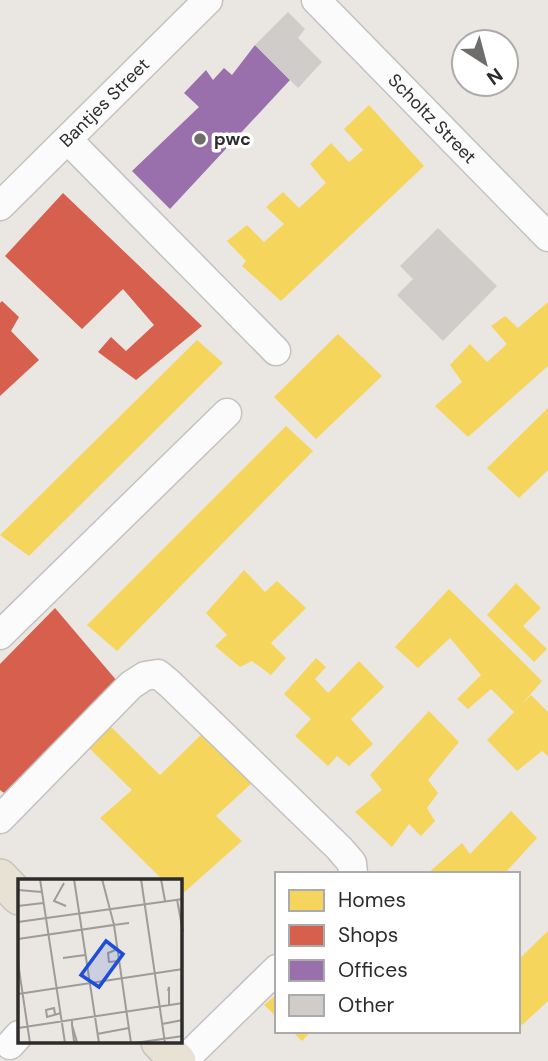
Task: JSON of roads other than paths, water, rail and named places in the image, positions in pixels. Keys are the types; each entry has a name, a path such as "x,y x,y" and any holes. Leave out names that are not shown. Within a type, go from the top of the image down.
{"main road":[{"path":"0,877 18,896"},
{"path":"161,1044 180,1061"}],"street":[{"name":"Bantjes Street","path":"0,206 208,0"},
{"name":"Scholtz Street","path":"316,0 548,237"},
{"path":"68,140 276,351"},
{"path":"0,635 227,413"},
{"path":"0,819 131,685 145,676 158,674 339,848 352,863 353,872"},
{"path":"180,1061 275,971"}],"place":[{"name":"pwc","path":"200,139"}]}
